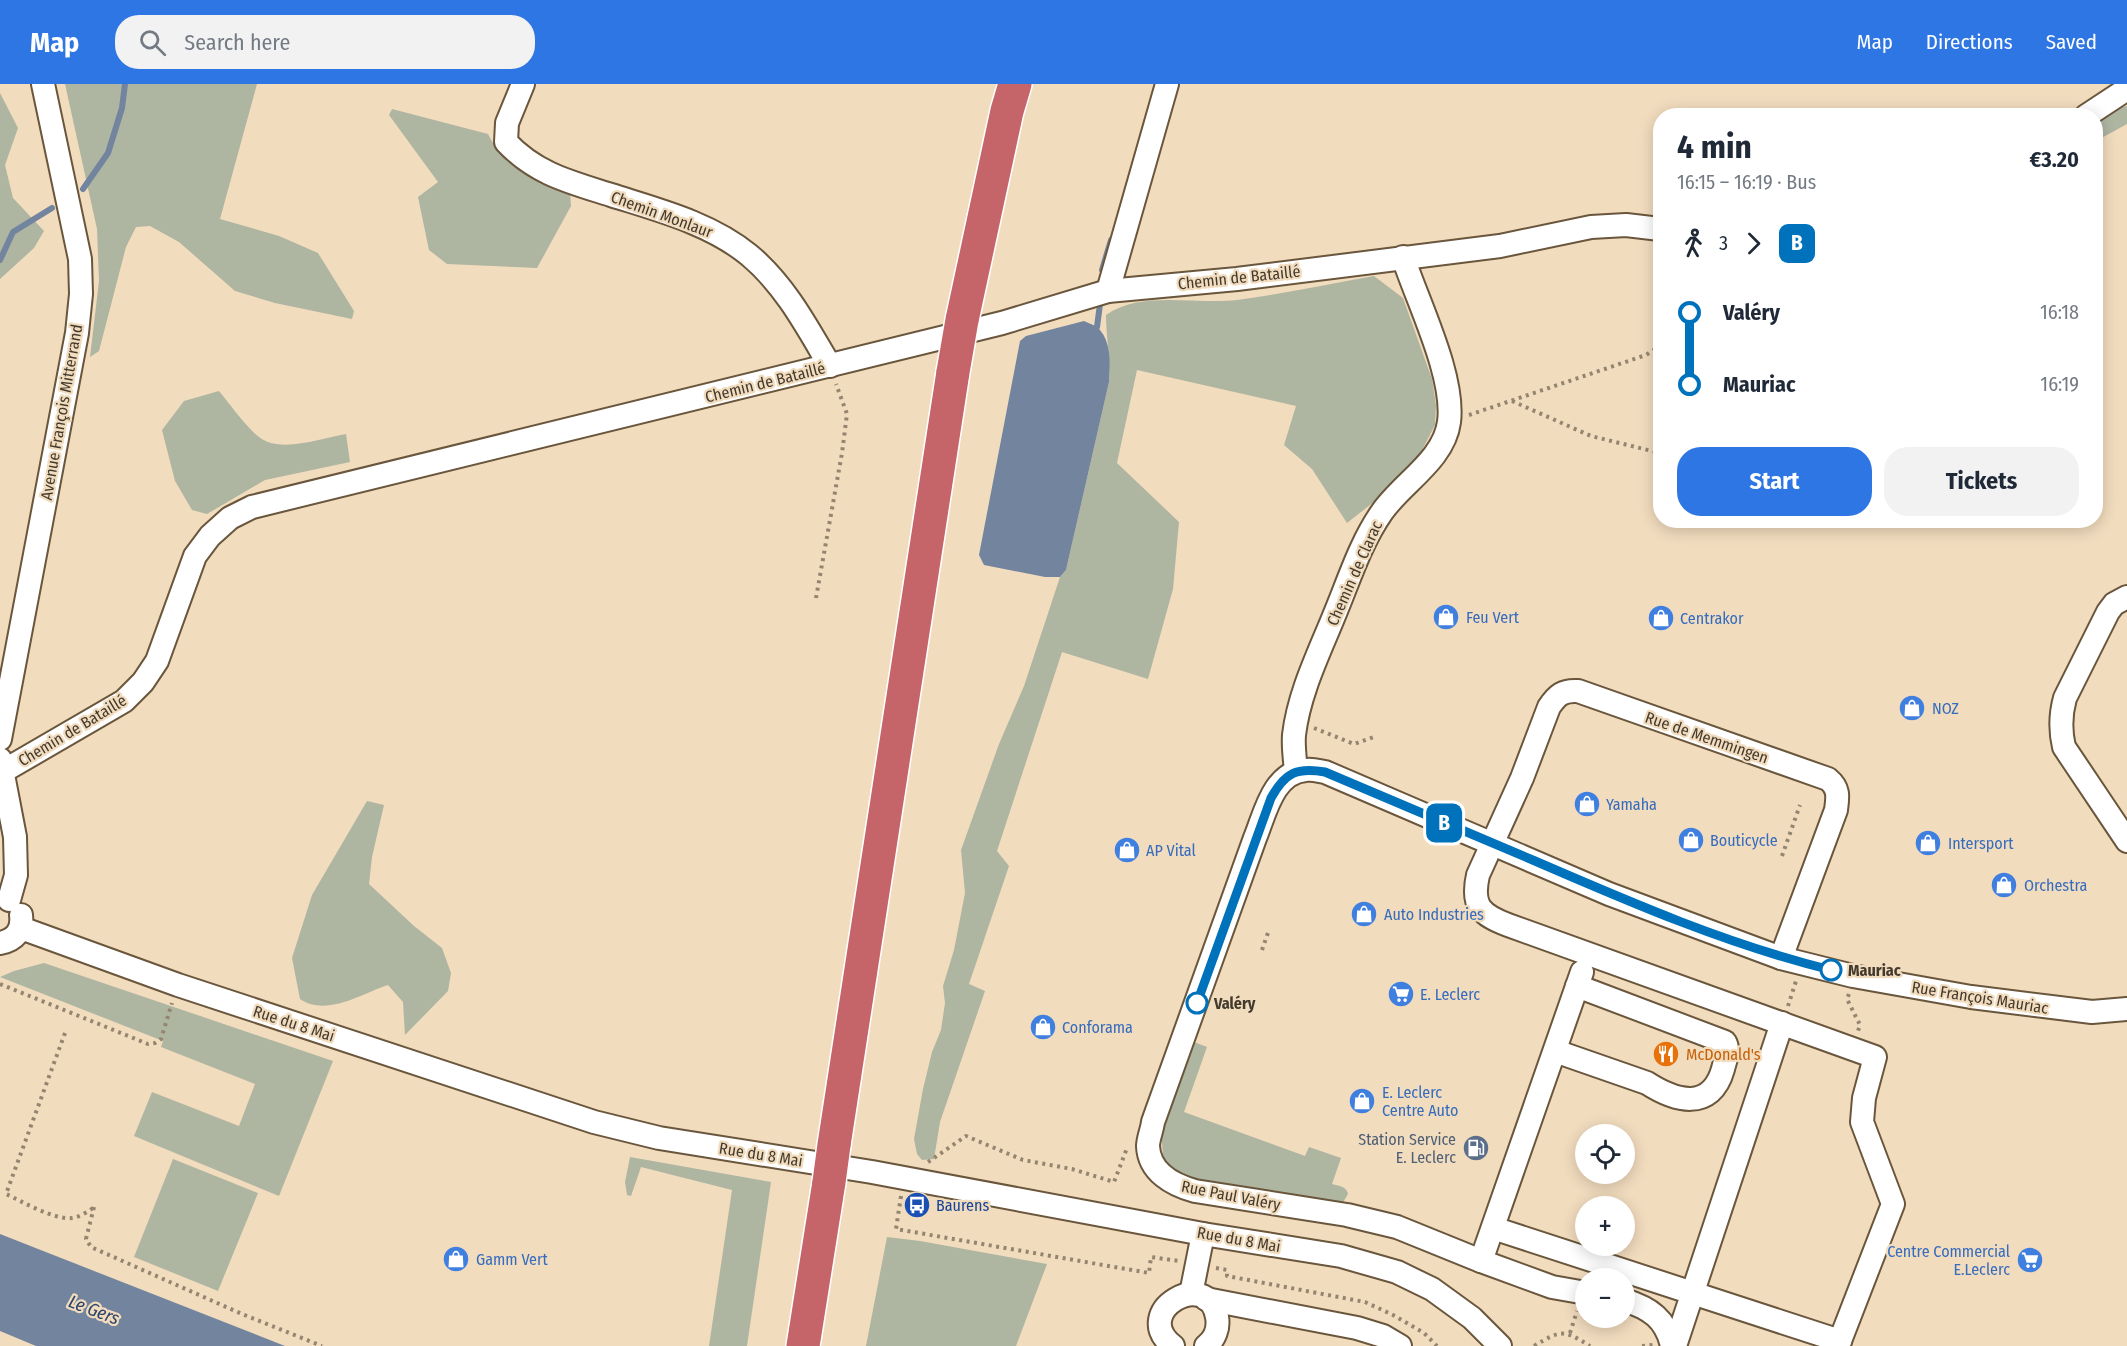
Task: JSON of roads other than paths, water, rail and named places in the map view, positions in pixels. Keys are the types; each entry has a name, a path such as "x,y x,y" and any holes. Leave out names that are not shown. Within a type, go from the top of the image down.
{"highway":[{"path":"803,1346 953,372 962,320 1007,111 1015,84"}],"street":[{"name":"Avenue François Mitterrand","path":"0,739 77,333 81,294 80,259 75,226 43,84"},
{"name":"Chemin Monlaur","path":"523,84 507,123 506,141 520,157 540,170 562,179 681,218 716,233 749,255 779,285 802,317 830,366"},
{"path":"1108,291 1167,84"},
{"path":"2097,108 2122,89"},
{"name":"Chemin de Bataillé","path":"1,766 124,701 143,682 157,661 195,556 210,536 230,518 252,507 1002,323 1108,291 1237,279 1500,246 1591,227 1626,225 1653,228"},
{"name":"Chemin de Clarac","path":"1296,771 1294,737 1304,689 1364,543 1383,511 1439,448 1449,423 1450,398 1444,373 1403,257"},
{"path":"2127,597 2114,604 2108,612 2065,698 2060,732 2064,747 2127,841"},
{"name":"Rue de Memmingen","path":"1492,843 1522,778 1549,707 1556,697 1567,690 1578,691 1828,779 1834,784 1838,794 1836,810 1781,958"},
{"path":"0,943 13,939 21,928 19,909 5,900 16,876 15,837 1,766"},
{"name":"Rue François Mauriac","path":"1296,771 1307,769 1325,772 1610,894 1781,958 1853,976 1971,998 2092,1012 2127,1009"},
{"name":"Rue Paul Valéry","path":"1296,771 1280,782 1271,798 1252,849 1153,1122 1148,1146 1153,1164 1162,1176 1177,1186 1195,1191 1347,1215 1396,1227 1481,1262 1552,1287 1575,1291"},
{"path":"1492,843 1478,875 1475,890 1482,911 1490,918 1588,954 1785,1013 1875,1057 1864,1098 1862,1122 1893,1204 1839,1344 1692,1292 1493,1228"},
{"name":"Rue du 8 Mai","path":"21,928 178,985 594,1122 632,1132 905,1178 1203,1234 1341,1256 1396,1272 1432,1289 1472,1318 1500,1346"},
{"path":"1481,1262 1588,954"},
{"path":"1555,1051 1647,1083 1659,1091 1687,1100 1699,1098 1712,1091 1721,1074 1727,1052 1725,1042 1577,986"},
{"path":"1673,1346 1785,1013"},
{"path":"1199,1297 1197,1263 1203,1234"},
{"path":"1173,1346 1163,1336 1162,1316 1172,1300 1181,1295 1357,1328 1383,1336 1400,1346"},
{"path":"1199,1297 1212,1305 1218,1320 1215,1337 1206,1346"},
{"path":"1635,1303 1660,1318 1670,1335 1673,1346"}],"water":[{"path":"1084,321 1102,332 1108,345 1109,382 1066,570 1060,577 1045,577 984,565 979,555 1020,341 1026,336"},
{"name":"Le Gers","path":"0,1234 285,1346 36,1346 0,1331"}],"waterway":[{"path":"83,189 108,153 122,108 125,84"},
{"path":"0,260 13,232 52,208"},
{"path":"1102,270 1111,240"},
{"path":"1097,327 1100,304"}],"place":[{"name":"Feu Vert","path":"1446,617"},
{"name":"Centrakor","path":"1661,618"},
{"name":"NOZ","path":"1912,708"},
{"name":"Yamaha","path":"1587,804"},
{"name":"Bouticycle","path":"1691,840"},
{"name":"Intersport","path":"1928,843"},
{"name":"AP Vital","path":"1127,850"},
{"name":"Orchestra","path":"2004,885"},
{"name":"Auto Industries","path":"1364,914"},
{"name":"Mauriac","path":"1831,970"},
{"name":"E. Leclerc","path":"1401,994"},
{"name":"Valéry","path":"1197,1003"},
{"name":"Conforama","path":"1043,1027"},
{"name":"McDonald's","path":"1666,1054"},
{"name":"E. Leclerc Centre Auto","path":"1362,1101"},
{"name":"Station Service E. Leclerc","path":"1476,1148"},
{"name":"Baurens","path":"917,1205"},
{"name":"Gamm Vert","path":"456,1259"},
{"name":"Centre Commercial E.Leclerc","path":"2030,1260"}]}
